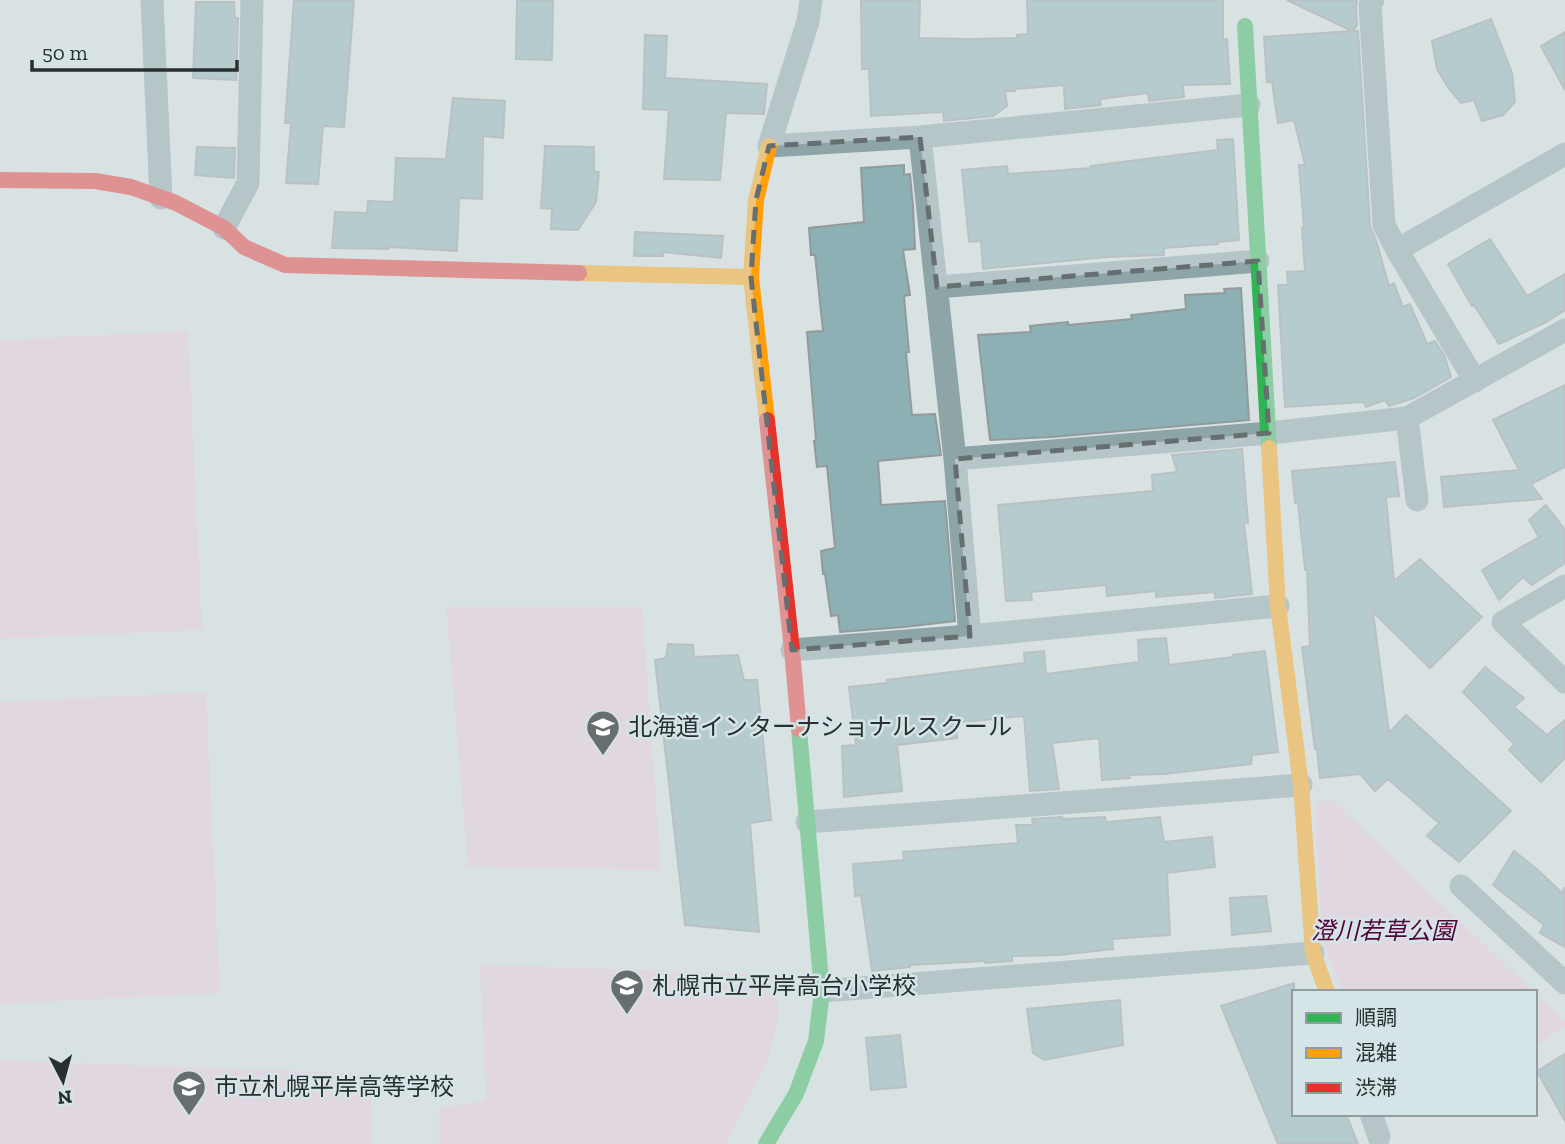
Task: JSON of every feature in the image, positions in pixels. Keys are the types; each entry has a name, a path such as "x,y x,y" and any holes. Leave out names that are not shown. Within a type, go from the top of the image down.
{"street":[{"path":"152,0 162,198"},
{"path":"223,228 248,183 253,0"},
{"path":"766,1144 796,1094 816,1041 822,991 792,650 751,277 756,200 769,146 808,21 811,0"},
{"path":"1373,0 1370,5 1384,225 1475,381"},
{"path":"1245,26 1278,606 1301,785 1313,953 1326,990"},
{"path":"769,146 920,137 1249,105"},
{"path":"920,137 955,459 970,636"},
{"path":"1397,250 1565,155"},
{"path":"0,180 95,181 131,187 176,203 223,228 244,247 285,265 751,277"},
{"path":"937,288 1258,261"},
{"path":"955,459 1269,433 1407,418 1565,330"},
{"path":"1407,418 1417,500"},
{"path":"1565,586 1503,622 1565,682"},
{"path":"792,650 970,636 1278,606"},
{"path":"807,822 1301,785"},
{"path":"1461,886 1565,983"},
{"path":"822,991 1313,953"},
{"path":"1372,1116 1379,1137"}],"highlighted area":[{"path":"920,137 937,287 1258,261 1269,433 955,459 970,636 792,650 751,277 756,200 769,146"}],"green space":[{"path":"188,331 202,630 0,639 0,340"},
{"path":"446,607 642,607 661,870 468,867"},
{"path":"206,692 220,993 0,1004 0,702"},
{"name":"澄川若草公園","path":"1332,800 1532,990 1342,990 1322,941 1315,802"},
{"name":"札幌市立平岸高台小学校","path":"480,965 773,974 779,1013 768,1060 726,1144 439,1144 439,1107 486,1101"},
{"path":"1537,995 1565,1021 1565,1026 1537,1046"},
{"name":"市立札幌平岸高等学校","path":"0,1060 371,1074 371,1144 0,1144"}],"building":[{"path":"294,0 354,0 344,127 323,126 318,184 286,183 291,123 285,123"},
{"path":"517,0 553,0 552,60 516,59"},
{"path":"861,0 920,0 919,38 969,39 1017,38 1017,35 1028,34 1027,0 1223,0 1223,40 1227,39 1230,84 1183,85 1184,97 1149,101 1148,93 1100,99 1101,105 1065,109 1064,85 1015,89 1005,91 1007,106 993,116 944,121 943,112 871,116 869,69 862,69"},
{"path":"1287,0 1357,0 1357,25 1353,31 1358,31 1370,226 1389,286 1394,283 1403,307 1410,304 1427,344 1435,341 1445,357 1451,377 1414,398 1389,406 1385,400 1366,407 1364,402 1285,407 1278,285 1288,285 1287,272 1305,271 1299,165 1305,165 1294,120 1278,123 1272,82 1267,82 1264,37 1352,31"},
{"path":"196,2 234,2 235,18 238,18 236,80 193,78"},
{"path":"1491,19 1512,73 1515,102 1503,115 1482,121 1474,100 1461,103 1449,89 1437,69 1432,41"},
{"path":"1565,32 1565,90 1541,46"},
{"path":"645,35 667,36 665,78 767,84 764,114 726,113 720,180 664,179 669,110 643,109"},
{"path":"453,98 505,101 503,138 483,136 482,199 459,198 457,251 389,247 332,248 335,212 367,213 368,201 394,202 396,158 446,159"},
{"path":"1233,139 1239,240 1164,248 1164,255 1107,257 983,269 981,241 969,242 962,170 1007,166 1008,174 1091,168 1218,150 1217,140"},
{"path":"545,146 594,147 594,171 599,172 596,202 578,230 551,229 552,209 541,208"},
{"path":"197,147 235,148 234,178 195,175"},
{"path":"904,165 904,175 910,174 915,249 903,250 910,295 904,296 912,415 935,414 941,455 878,461 881,505 945,501 955,621 840,632 838,615 831,616 821,551 835,548 827,466 817,467 814,441 807,332 823,331 815,255 811,255 809,228 864,222 861,168"},
{"path":"635,232 723,236 721,258 663,252 663,256 634,256"},
{"path":"1490,239 1527,296 1565,274 1565,310 1499,344 1474,305 1472,306 1448,264"},
{"path":"1241,288 1249,420 990,440 978,335 1031,332 1030,326 1068,322 1068,325 1132,319 1131,315 1186,309 1185,295 1225,293 1224,289"},
{"path":"1565,385 1565,467 1531,484 1542,499 1444,507 1441,477 1519,470 1493,420"},
{"path":"1242,449 1248,523 1244,523 1252,594 1215,598 1215,592 1156,597 1156,591 1107,596 1106,585 1031,592 1032,600 1006,601 998,505 1153,491 1152,475 1177,472 1172,455"},
{"path":"1395,462 1399,496 1386,497 1394,581 1420,559 1482,617 1430,668 1373,612 1389,733 1406,715 1511,811 1459,862 1427,836 1439,823 1388,779 1375,791 1360,774 1320,778 1315,749 1302,647 1310,646 1307,570 1292,471"},
{"path":"1546,505 1565,530 1565,563 1532,585 1523,577 1499,600 1482,570 1539,537 1529,520"},
{"path":"1166,638 1169,665 1265,651 1278,752 1252,755 1251,764 1102,780 1099,738 1052,743 1059,789 1030,791 1024,716 956,723 957,738 897,745 902,791 844,797 842,746 856,745 849,687 1025,663 1024,653 1044,651 1046,674 1139,662 1138,640"},
{"path":"668,644 693,645 694,657 738,655 744,680 757,680 771,820 750,823 759,932 685,925 655,660 666,658"},
{"path":"1485,667 1524,698 1514,707 1547,735 1565,720 1565,758 1541,782 1509,750 1514,744 1463,692"},
{"path":"1105,817 1106,822 1160,817 1164,842 1212,837 1215,867 1167,873 1170,935 1112,939 1113,949 1059,955 1012,956 1012,961 910,965 872,971 861,895 855,896 853,864 904,860 903,852 1018,843 1016,825 1033,825 1032,819"},
{"path":"1514,851 1562,893 1565,887 1565,947 1540,933 1544,925 1493,885"},
{"path":"1266,896 1271,931 1232,935 1230,898"},
{"path":"1294,983 1292,1116 1347,1116 1358,1144 1278,1144 1221,1006"},
{"path":"1120,1000 1123,1045 1044,1060 1033,1053 1027,1009"},
{"path":"900,1035 906,1087 871,1090 866,1038"},
{"path":"1565,1054 1565,1121 1537,1071"}],"traffic: fast":[{"path":"1245,26 1269,448"},
{"path":"766,1144 796,1094 816,1041 822,991 799,729"}],"traffic: slow":[{"path":"767,420 751,277 756,200 769,146"},
{"path":"579,273 751,277"},
{"path":"1269,448 1278,606 1301,785 1313,953 1326,990"}],"traffic: jam":[{"path":"0,180 95,181 131,187 176,203 224,228 244,247 285,265 579,273"},
{"path":"767,420 799,729"}],"place":[{"name":"北海道インターナショナルスクール","path":"603,757"},
{"name":"札幌市立平岸高台小学校","path":"627,1016"},
{"name":"市立札幌平岸高等学校","path":"189,1117"}]}
